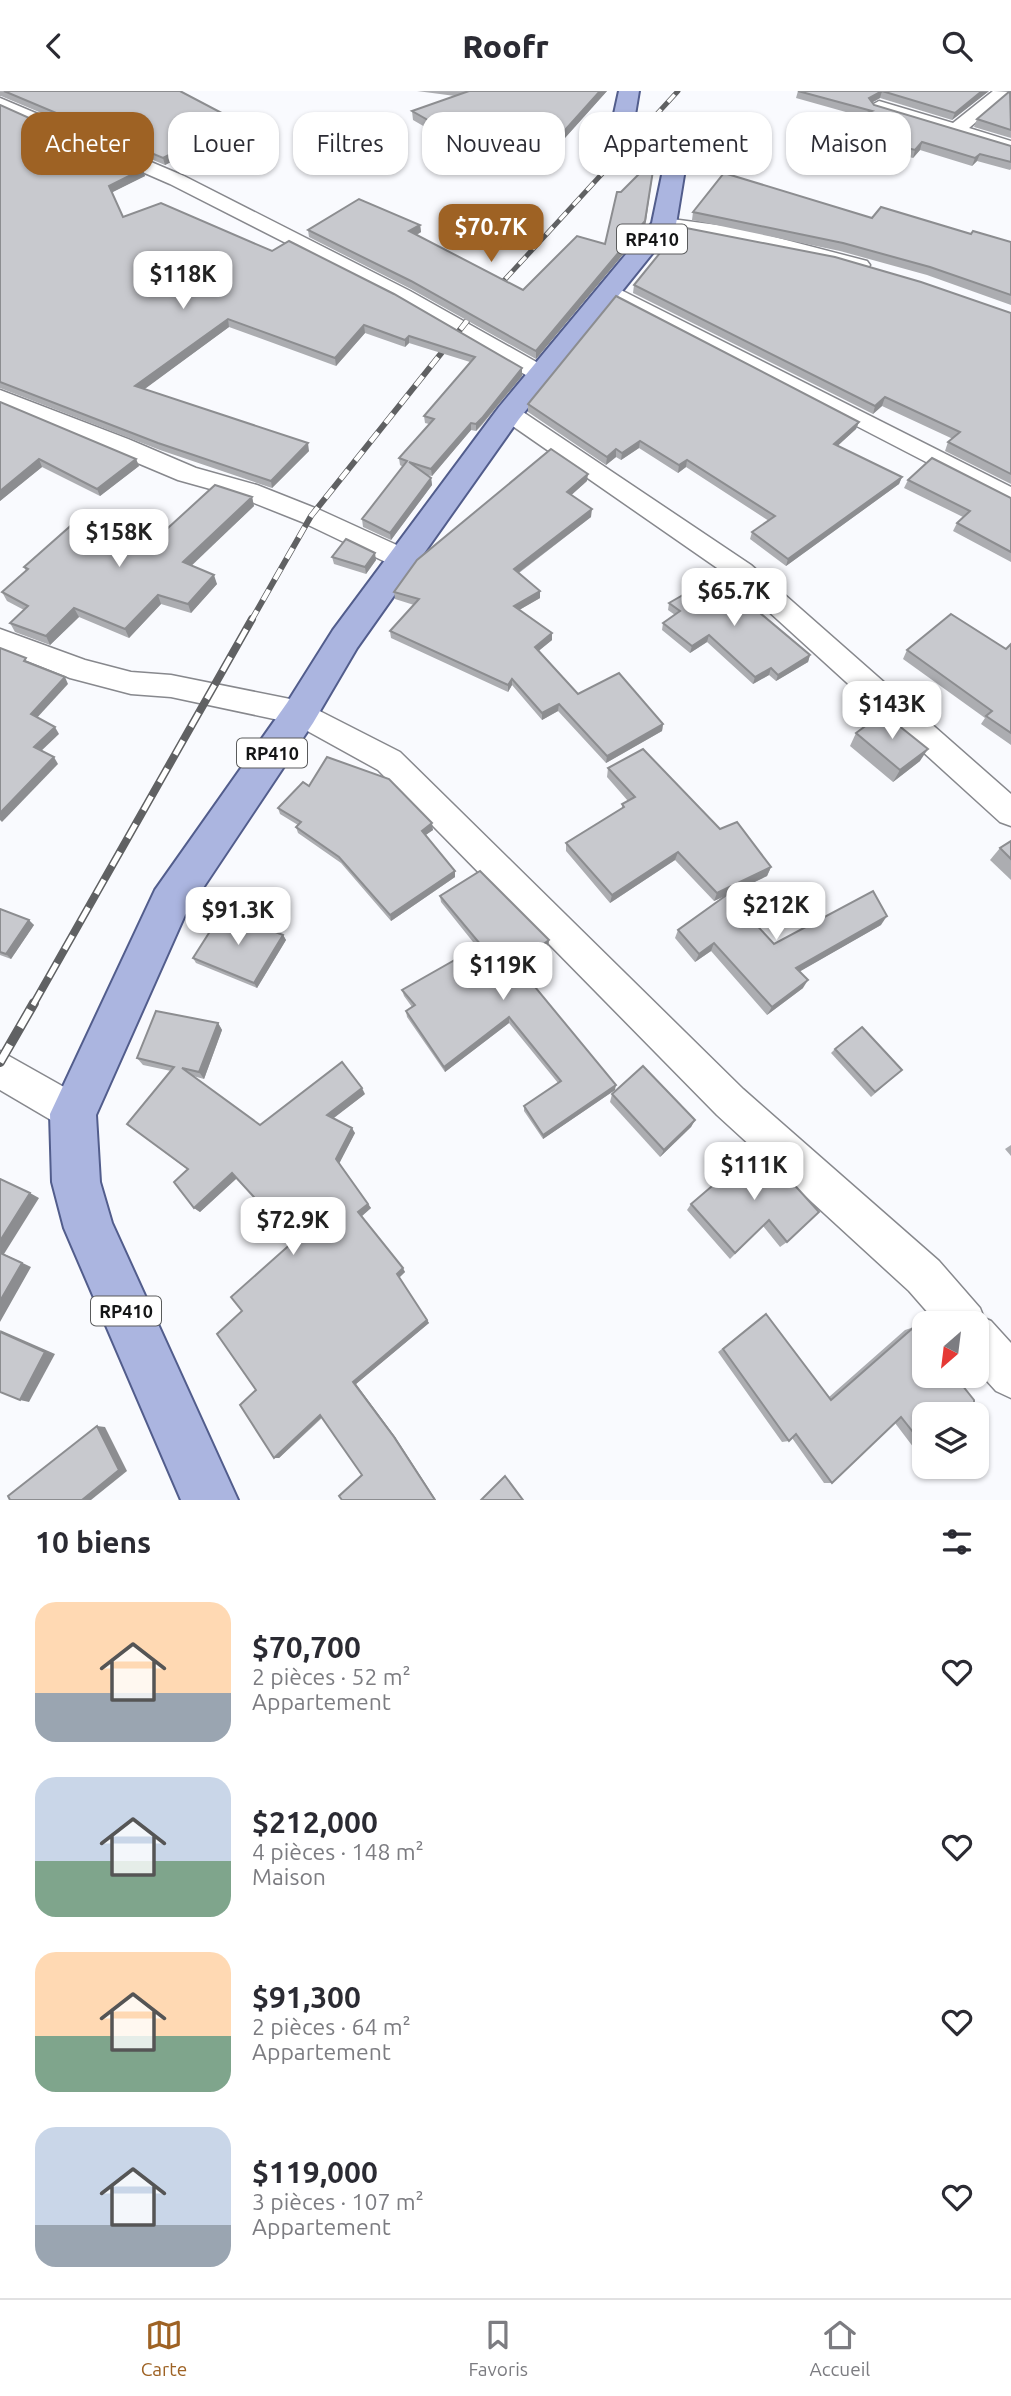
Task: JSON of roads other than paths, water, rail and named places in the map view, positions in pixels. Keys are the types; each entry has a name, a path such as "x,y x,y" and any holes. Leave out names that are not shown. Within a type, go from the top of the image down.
{"main road":[{"name":"RP410","path":"210,1500 89,1228 76,1182 73,1114 170,903 300,713 345,639 509,413 664,224 673,175 666,158 624,123 629,91"}],"street":[{"path":"956,130 1003,91"},
{"path":"0,103 37,123 177,180 403,295 540,373"},
{"path":"879,106 1011,147"},
{"path":"664,224 740,234 878,271"},
{"path":"611,291 1011,498"},
{"path":"0,397 187,474 248,491 311,516 403,559"},
{"path":"509,413 742,572 1011,813"},
{"path":"0,639 80,670 131,683 171,686 300,713 389,761 730,1102 924,1276 955,1311"},
{"path":"0,1069 73,1114"},
{"path":"989,1351 1011,1376"}],"railway":[{"path":"465,323 678,91"},
{"path":"251,621 311,516 467,321"},
{"path":"33,1005 252,619"},
{"path":"0,1062 34,1003"}]}
